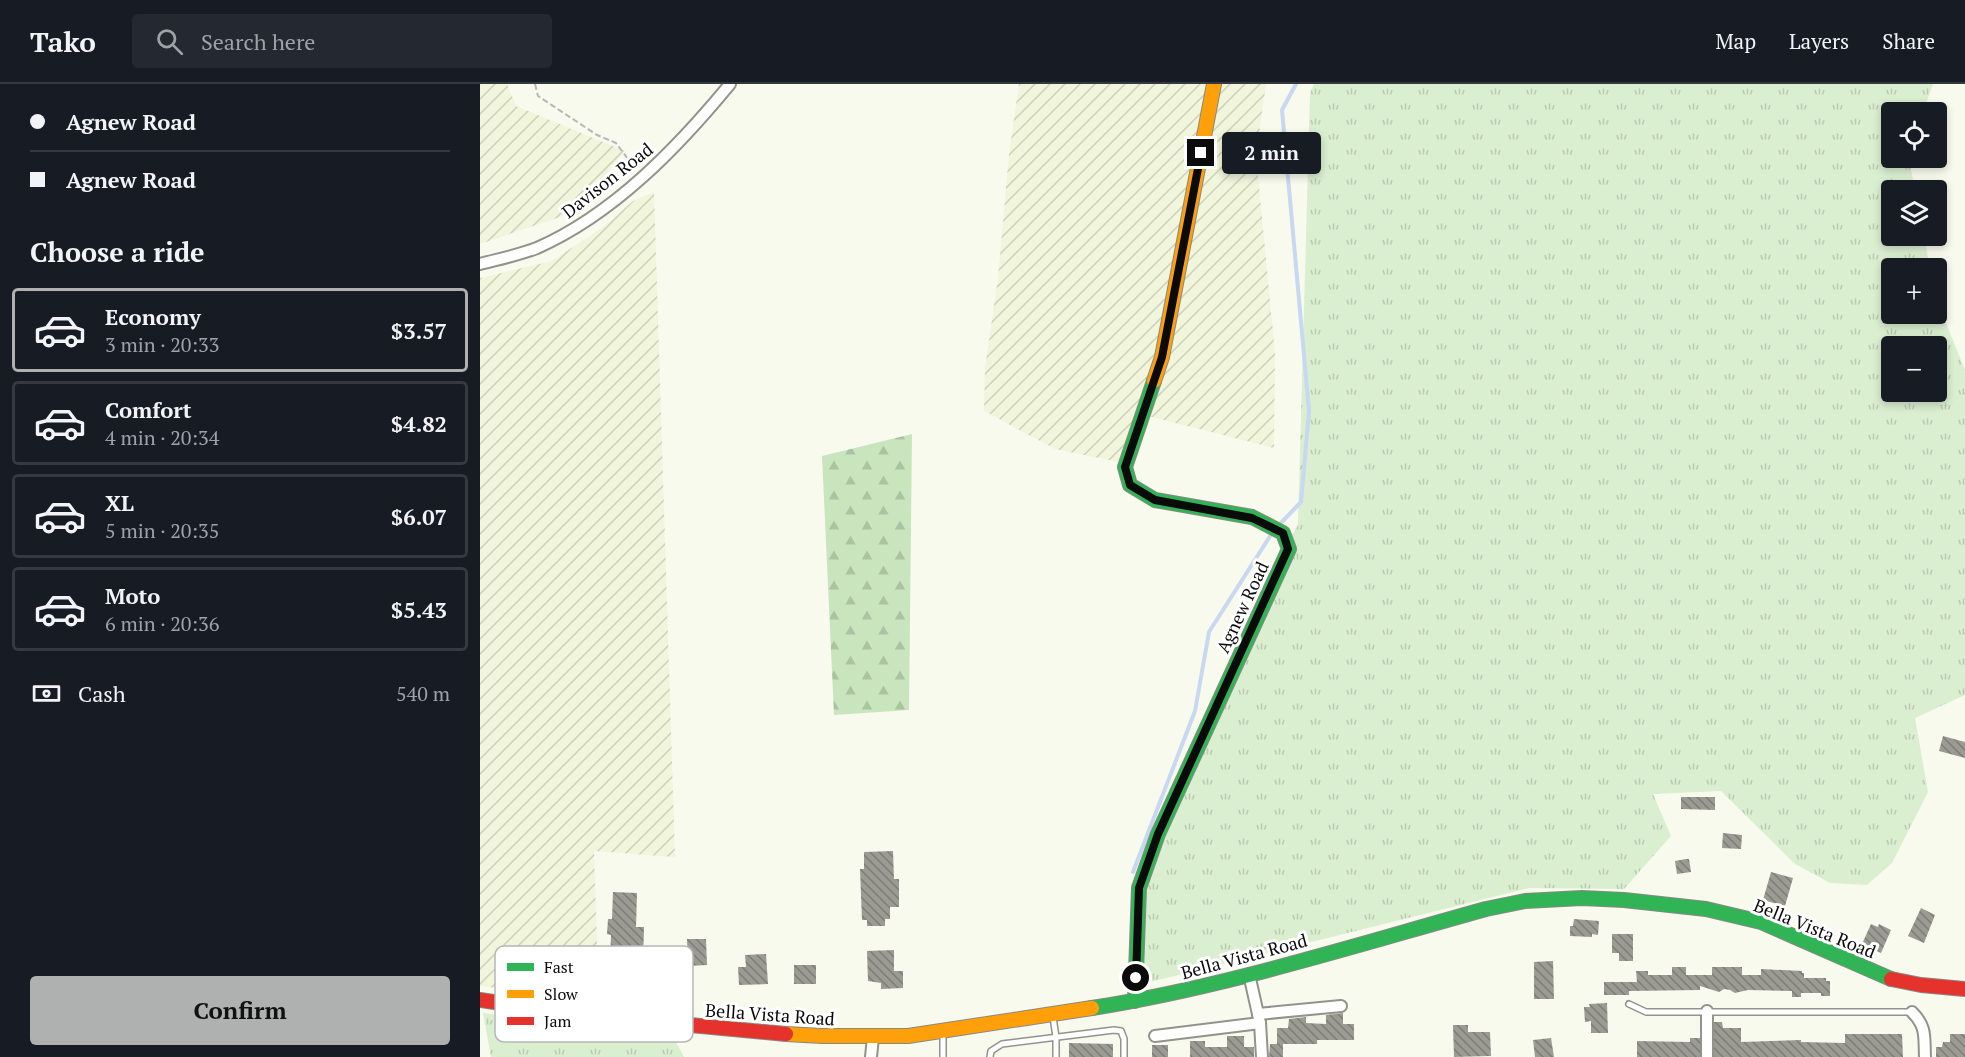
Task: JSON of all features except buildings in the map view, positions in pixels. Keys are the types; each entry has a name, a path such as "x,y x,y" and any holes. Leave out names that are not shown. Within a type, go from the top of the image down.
{"street":[{"name":"Davison Road","path":"480,264 536,248 577,227 636,183 666,155 690,132 730,84"},
{"name":"Agnew Road","path":"1135,1001 1139,888 1158,834 1288,549 1283,533 1252,518 1155,500 1130,485 1125,467 1162,357 1214,84"},
{"name":"Bella Vista Road","path":"693,1027 873,1037 943,1032 1135,1001 1249,974 1486,909 1525,901 1582,898 1624,900 1732,914 1761,922 1894,980 1965,989"},
{"path":"1249,974 1259,1018 1262,1057"},
{"name":"Bella Vista Road","path":"480,1000 495,1002"},
{"path":"1155,1036 1341,1006"},
{"path":"1707,1011 1707,1057"},
{"path":"1912,1012 1924,1027 1925,1057"},
{"path":"871,1057 873,1037"}],"lane":[{"path":"1629,1004 1646,1012 1912,1012"},
{"path":"1053,1015 1056,1057"},
{"path":"990,1057 991,1051 1002,1044 1114,1030 1121,1031 1124,1039 1124,1057"},
{"path":"943,1032 943,1057"}],"path":[{"path":"535,84 538,96 597,135 616,143 628,159 621,180 612,188"}],"green space":[{"path":"480,84 507,84 516,106 625,151 575,212 480,244"},
{"path":"1019,84 1266,84 1256,155 1275,353 1274,448 1148,416 1123,463 1055,449 984,411 985,368 998,278 1009,154"},
{"path":"1314,84 1933,84 1927,102 1881,102 1881,168 1912,168 1913,180 1881,180 1881,246 1926,246 1928,258 1881,258 1881,324 1946,324 1965,370 1965,695 1915,718 1928,792 1892,863 1867,885 1830,883 1795,864 1721,791 1653,794 1671,836 1624,889 1529,888 1134,986 1143,889 1288,541 1298,525 1310,93"},
{"path":"654,192 675,857 594,851 597,946 495,946 495,988 480,986 480,278 552,261 603,227 633,201"},
{"path":"912,434 909,710 834,715 822,456"},
{"path":"483,1013 495,1015 495,1042 676,1042 684,1057 491,1057"}],"waterway":[{"path":"1279,525 1301,502 1309,411 1282,110 1296,84"},
{"path":"1133,872 1195,711 1209,632 1272,533"}],"traffic: fast":[{"path":"1135,1001 1139,888 1158,834 1289,549 1283,533 1252,517 1155,500 1130,485 1125,467 1154,381"},
{"path":"1092,1008 1241,977 1486,909 1525,901 1582,898 1706,909 1761,922 1891,979"}],"traffic: slow":[{"path":"1154,381 1162,357 1214,84"},
{"path":"786,1034 908,1036 1092,1008"}],"traffic: jam":[{"path":"1891,979 1921,985 1965,989"},
{"path":"480,1000 495,1002"},
{"path":"693,1025 786,1034"}],"route":[{"path":"1136,978 1139,888 1158,834 1288,549 1283,533 1252,518 1155,500 1130,485 1125,467 1162,357 1201,153"}]}
